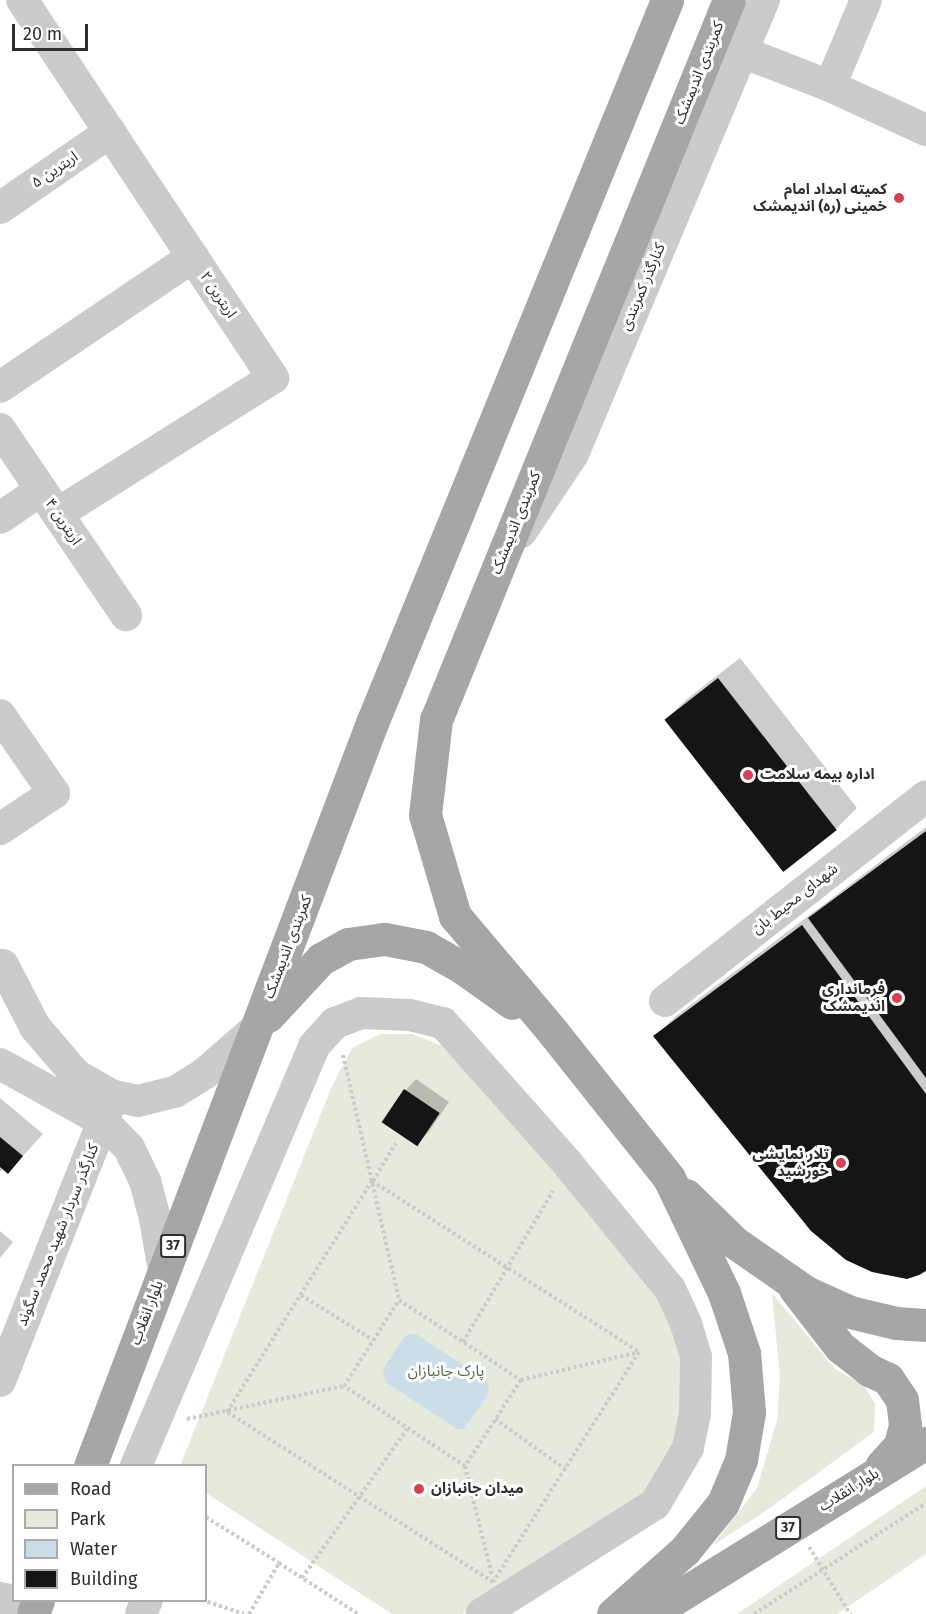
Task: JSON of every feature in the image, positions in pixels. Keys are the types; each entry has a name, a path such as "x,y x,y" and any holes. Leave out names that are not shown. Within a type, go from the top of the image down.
{"main road":[{"name":"کمربندی اندیمشک","path":"258,1027 372,723 668,0"},
{"name":"کمربندی اندیمشک","path":"553,1032 455,916 425,815 436,720 729,0"},
{"name":"37","path":"258,1027 321,959 348,944 385,939 426,947 463,968 553,1032 669,1178 734,1242 806,1292 850,1312 896,1323 926,1325"},
{"name":"بلوار انقلاب","path":"91,1464 258,1027"},
{"path":"613,1614 685,1550 723,1503 741,1460 748,1412 744,1353 724,1293 669,1178"},
{"path":"787,1279 840,1347 869,1370 888,1379 902,1400 905,1425 900,1445 869,1478"},
{"name":"بلوار انقلاب","path":"650,1614 926,1443"}],"street":[{"name":"اریترین ۲","path":"22,0 273,378 49,502"},
{"name":"کنارگذر کمربندی","path":"500,562 573,454 764,0"},
{"path":"830,86 866,0"},
{"path":"742,52 830,86 926,130"},
{"name":"اریترین ۵","path":"0,208 110,132"},
{"path":"0,387 193,257"},
{"name":"اریترین ۴","path":"0,429 126,615"},
{"path":"0,518 49,502"},
{"path":"0,715 54,793 0,829"},
{"name":"شهدای محیط بان","path":"665,1001 926,796"},
{"path":"0,1006 6,984 1,962"},
{"path":"1,962 35,1027 108,1109 129,1148 145,1181 155,1219 164,1270"},
{"path":"137,1464 315,1046 335,1023 361,1013 410,1015 443,1023 568,1164 670,1289 686,1324 696,1357 695,1414 688,1448 672,1480 655,1504 491,1600"},
{"path":"0,1064 108,1109 175,1092 205,1073 258,1027"},
{"name":"کنارگذر سردار شهید محمد سگوند","path":"0,1381 108,1109"}],"path":[{"path":"335,1023 399,1300 521,1380"},
{"path":"226,1412 396,1143"},
{"path":"463,1342 509,1269 568,1164"},
{"path":"372,1181 639,1352"},
{"path":"300,1295 373,1340"},
{"path":"153,1425 226,1412 344,1386 399,1300"},
{"path":"491,1600 465,1466 521,1380 639,1352"},
{"path":"491,1600 565,1469 639,1352"},
{"path":"344,1386 465,1466"},
{"path":"226,1412 360,1497 491,1600"},
{"path":"495,1419 565,1469"},
{"path":"302,1578 408,1428"},
{"path":"754,1614 926,1503"},
{"path":"207,1518 358,1614"},
{"path":"795,1524 850,1614"},
{"path":"249,1614 279,1563"},
{"path":"207,1602 244,1614"}],"green space":[{"name":"پارک جانبازان","path":"380,1034 412,1034 448,1048 670,1307 688,1348 677,1457 628,1508 462,1614 392,1614 207,1494 207,1464 181,1464 332,1086 352,1048"},
{"path":"772,1293 835,1369 864,1385 875,1404 874,1432 767,1510 712,1546 757,1488 777,1421 780,1377"},
{"path":"926,1486 926,1554 837,1614 737,1614"}],"water":[{"path":"416,1334 483,1378 489,1385 488,1394 464,1429 457,1429 387,1383 383,1375 385,1366 404,1337"}],"building":[{"name":"اداره بیمه سلامت","path":"718,678 837,830 783,872 664,720"},
{"name":"فرمانداری اندیمشک","path":"926,831 926,1078 808,918"},
{"name":"تلار نمایشی خورشید","path":"802,925 926,1094 926,1271 907,1279 872,1272 846,1260 811,1231 653,1036"},
{"path":"404,1089 440,1113 417,1146 382,1122"},
{"path":"0,1137 23,1156 8,1174 0,1167"}],"place":[{"name":"کمیته امداد امام خمینی (ره) اندیمشک","path":"899,198"},
{"name":"اداره بیمه سلامت","path":"748,775"},
{"name":"فرمانداری اندیمشک","path":"897,998"},
{"name":"تلار نمایشی خورشید","path":"841,1163"},
{"name":"میدان جانبازان","path":"419,1489"}]}
